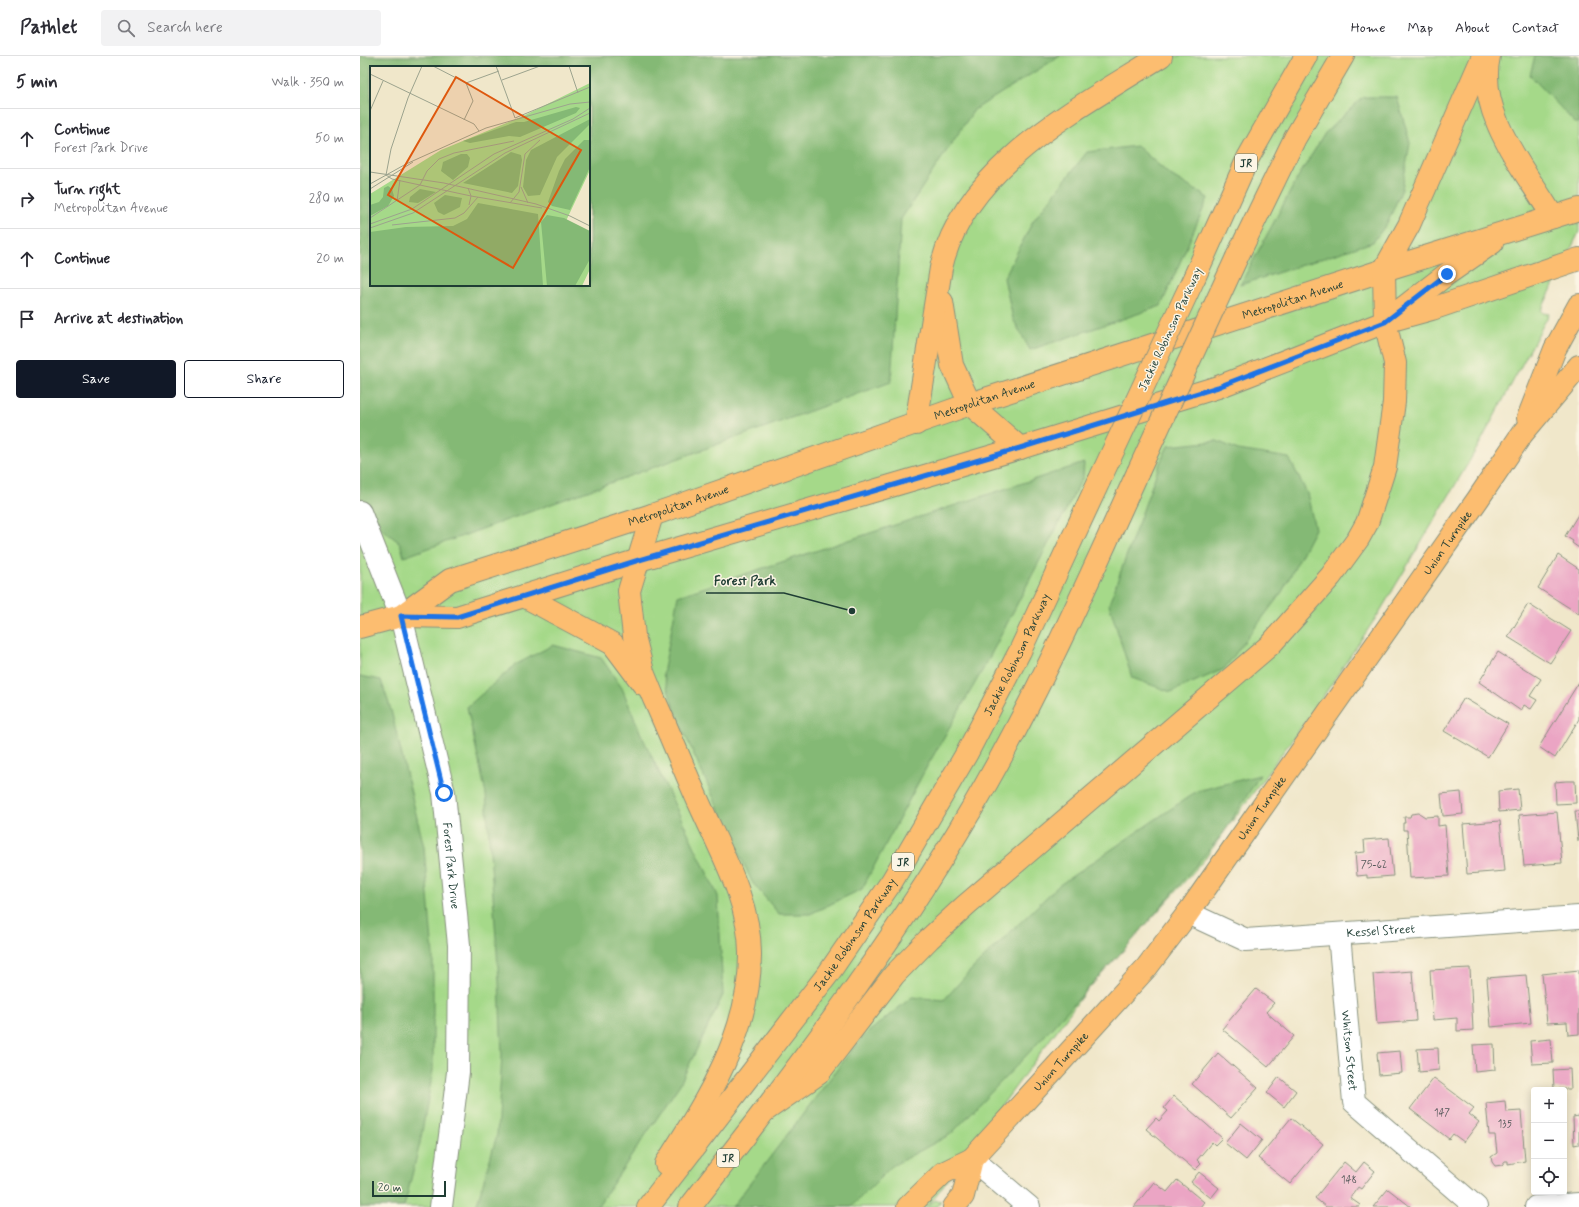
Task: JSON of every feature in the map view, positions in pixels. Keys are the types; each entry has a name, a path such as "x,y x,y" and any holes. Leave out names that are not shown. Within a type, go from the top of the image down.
{"main road":[{"path":"916,424 945,248 952,232 972,201 996,174 1037,136 1161,56"},
{"name":"Jackie Robinson Parkway","path":"648,1207 828,974 895,876 967,753 1020,651 1195,276 1248,158 1306,56"},
{"name":"JR","path":"690,1207 766,1110 896,930 973,808 1059,642 1236,257 1294,138 1343,56"},
{"path":"766,1110 818,1074 894,975 928,939 1247,666 1293,621 1344,560 1367,523 1385,467 1394,402 1395,363 1385,322 1384,270 1409,225 1483,56"},
{"path":"1489,56 1487,81 1497,120 1521,167 1553,217"},
{"name":"Metropolitan Avenue","path":"401,616 450,580 652,515 970,404 1384,270 1579,209"},
{"path":"1385,322 1447,274 1510,230"},
{"name":"Metropolitan Avenue","path":"360,627 401,616 457,617 639,560 1020,448 1218,387 1385,322 1432,309 1579,259"},
{"path":"939,283 952,365 970,404 1020,448"},
{"name":"Union Turnpike","path":"1522,434 1555,349 1579,305"},
{"name":"Union Turnpike","path":"908,1207 943,1173 972,1159 1147,967 1188,913 1522,434 1579,366"},
{"path":"639,1207 702,1107 731,1048 739,1024 748,987 750,956 747,925 733,877 654,699 643,672 634,636 629,591 652,515"},
{"path":"524,596 571,620 612,644 654,699"},
{"name":"Union Turnpike","path":"954,1207 963,1196 972,1159"}],"street":[{"name":"Forest Park Drive","path":"360,512 401,616 444,793 459,945 458,1072 441,1207"},
{"name":"Kessel Street","path":"1188,913 1246,940 1579,917"},
{"name":"Whitson Street","path":"1339,934 1354,1102 1476,1207"},
{"path":"972,1159 1029,1207"},
{"path":"1536,1207 1579,1204"}],"green space":[{"path":"360,56 1579,56 1579,232 1541,311 1549,314 1480,443 1379,613 1316,707 1203,861 1082,996 928,1206 935,1200 941,1201 936,1207 360,1207"},
{"path":"360,56 1060,56 974,110 901,219 891,382 404,557 400,543 378,526 360,496"},
{"path":"1535,56 1579,56 1579,123 1575,123 1530,75"},
{"path":"1363,97 1397,97 1410,143 1402,189 1388,222 1373,242 1240,285 1297,179 1325,133"},
{"path":"1137,146 1169,174 1208,198 1161,306 1030,350 1013,319 1004,278 1033,221 1087,152"},
{"path":"1217,441 1238,450 1289,458 1307,493 1315,529 1282,592 1224,669 1171,692 1132,678 1109,604 1160,463 1168,446"},
{"path":"1084,463 1083,477 986,664 925,770 862,889 810,914 779,914 752,882 676,715 663,674 678,596"},
{"path":"553,645 601,658 622,688 640,732 718,896 723,995 680,1084 597,1207 476,1207 497,1135 502,1056 499,981 486,794 467,707 515,665"},
{"path":"360,676 381,680 391,710 424,847 433,955 433,1070 420,1143 404,1207 360,1207"},
{"path":"1260,775 1224,832 1132,941 1023,1059 951,1134 892,1166 851,1207 732,1207 861,1038 912,997 944,1000 969,972 1058,886 1197,791"}],"building":[{"path":"1579,513 1579,548 1572,543 1573,541 1565,536"},
{"path":"1558,555 1579,569 1579,614 1538,588"},
{"path":"1528,604 1571,631 1550,663 1508,637"},
{"path":"1498,652 1541,679 1530,696 1537,700 1531,709 1524,705 1521,711 1479,682"},
{"path":"1579,682 1579,719 1555,758 1539,747"},
{"path":"1464,698 1508,724 1488,757 1444,731"},
{"path":"1575,781 1576,803 1556,804 1555,782"},
{"path":"1518,789 1520,810 1499,812 1498,791"},
{"path":"1461,792 1463,814 1443,816 1441,794"},
{"path":"1575,811 1579,811 1579,841 1578,841"},
{"path":"1557,812 1562,863 1524,866 1519,815"},
{"path":"1419,813 1425,817 1438,816 1438,826 1445,825 1449,876 1410,878 1407,830 1403,830 1403,823 1405,823 1404,817 1410,817 1411,814"},
{"path":"1500,821 1505,871 1467,874 1463,824"},
{"path":"1389,838 1393,876 1367,878 1367,875 1357,876 1355,853 1365,852 1364,840"},
{"path":"1470,968 1473,1030 1457,1031 1457,1018 1433,1020 1430,970"},
{"path":"1579,970 1579,1034 1568,1035 1567,1022 1547,1023 1542,974"},
{"path":"1412,971 1416,1021 1377,1024 1373,974"},
{"path":"1526,975 1531,1023 1491,1027 1487,978"},
{"path":"1256,989 1274,1003 1266,1012 1294,1036 1268,1067 1222,1029"},
{"path":"1551,1039 1553,1063 1532,1064 1530,1041"},
{"path":"1494,1044 1495,1070 1475,1072 1473,1045"},
{"path":"1438,1048 1439,1070 1419,1072 1417,1049"},
{"path":"1400,1051 1402,1073 1379,1075 1377,1053"},
{"path":"1218,1053 1258,1088 1231,1118 1192,1084"},
{"path":"1570,1069 1571,1089 1567,1089 1567,1087 1554,1087 1553,1070"},
{"path":"1279,1077 1296,1091 1284,1107 1267,1093"},
{"path":"1434,1078 1474,1108 1469,1114 1479,1122 1464,1142 1453,1134 1449,1139 1410,1109"},
{"path":"1174,1096 1222,1138 1215,1145 1212,1142 1197,1160 1201,1164 1195,1170 1146,1129 1156,1118 1159,1121 1168,1111 1164,1108"},
{"path":"1505,1101 1506,1112 1521,1111 1525,1161 1508,1164 1508,1161 1505,1161 1502,1165 1495,1166 1491,1157 1497,1153 1495,1135 1489,1135 1486,1103"},
{"path":"1579,1116 1579,1144 1574,1145 1573,1117"},
{"path":"1291,1118 1323,1144 1290,1184 1258,1158"},
{"path":"1241,1123 1262,1140 1246,1160 1225,1143"},
{"path":"1344,1162 1356,1172 1364,1162 1375,1171 1361,1189 1358,1187 1350,1198 1360,1205 1359,1207 1326,1207 1315,1198"},
{"path":"1199,1172 1219,1188 1211,1198 1191,1182"},
{"path":"1177,1180 1204,1202 1200,1207 1134,1207 1154,1182 1167,1192"},
{"path":"1388,1189 1411,1207 1373,1207"}],"place":[{"name":"Forest Park","path":"852,611"}],"route":[{"path":"444,793 401,616 457,617 639,560 1020,448 1218,387 1385,322 1447,274"}]}
